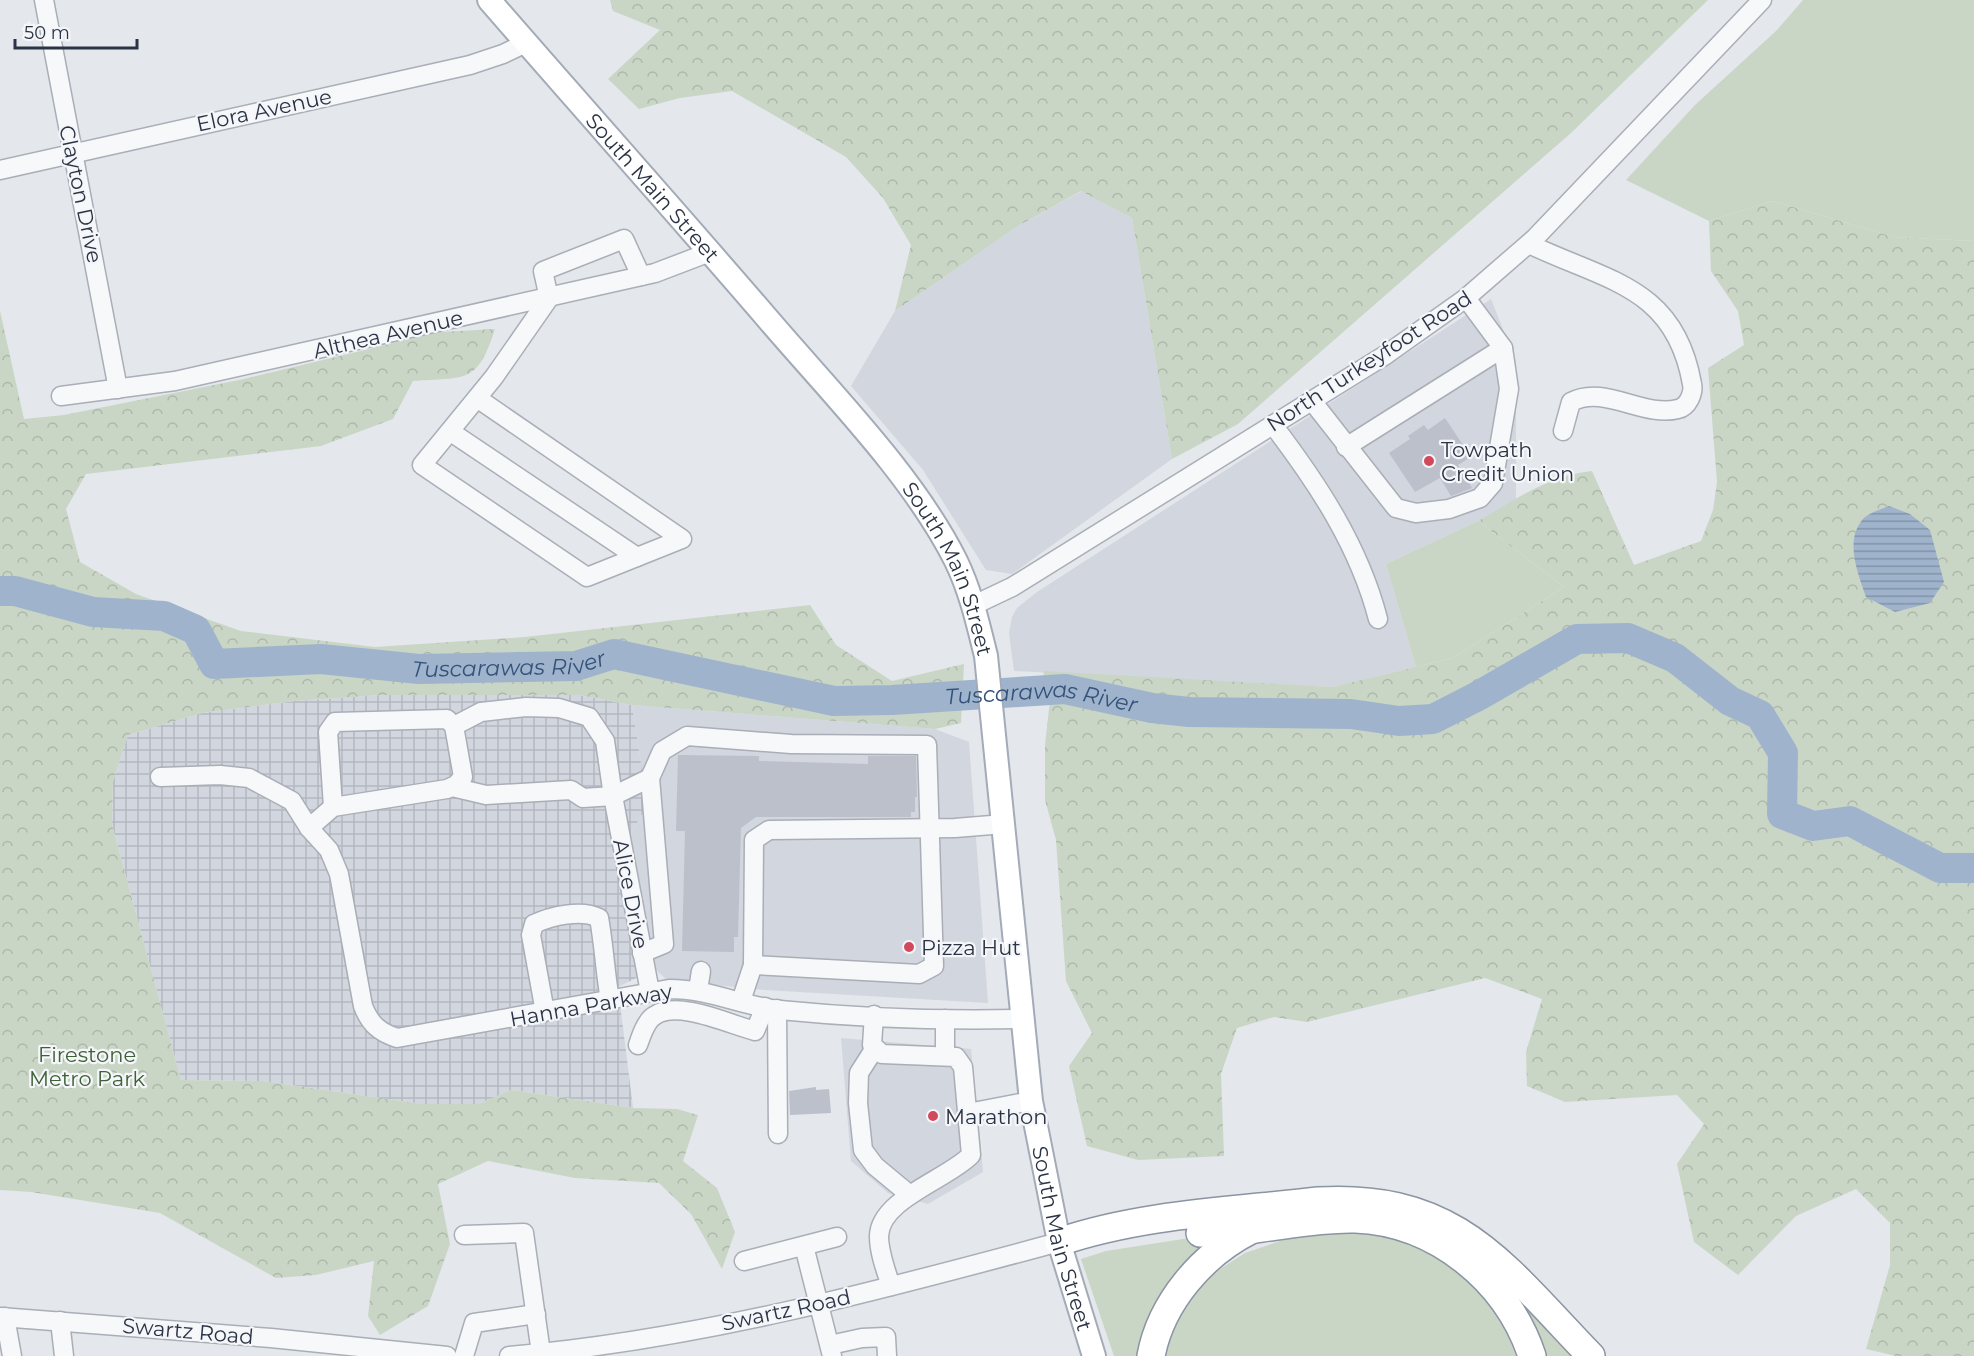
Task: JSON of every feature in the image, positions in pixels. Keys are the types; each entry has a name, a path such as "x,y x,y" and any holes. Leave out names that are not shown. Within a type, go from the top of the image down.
{"highway":[{"path":"1059,1242 1087,1233 1130,1224 1318,1201 1347,1199 1396,1206 1426,1214 1467,1235 1514,1277 1591,1356"},
{"path":"1059,1242 1108,1245 1228,1229 1252,1230 1321,1220 1356,1219 1382,1222 1427,1237 1449,1248 1485,1277 1517,1321 1532,1356"},
{"path":"1151,1356 1161,1324 1173,1300 1191,1277 1236,1238 1252,1230"}],"main road":[{"name":"South Main Street","path":"489,0 710,252 905,480 940,531 974,605 986,656 1004,824 1014,953 1031,1101 1059,1242 1094,1356"}],"street":[{"name":"Clayton Drive","path":"44,0 118,389"},
{"name":"North Turkeyfoot Road","path":"974,605 1012,587 1312,401 1387,354 1466,298 1529,244 1762,0"},
{"name":"Elora Avenue","path":"0,170 470,65 503,54 526,43"},
{"path":"477,398 682,539 587,577 422,465 477,398 549,298 543,271 624,239 641,276"},
{"path":"1529,244 1636,290 1657,308 1671,324 1687,356 1693,389 1681,408 1660,412 1604,398 1582,396 1571,402 1563,431"},
{"name":"Althea Avenue","path":"61,396 175,381 274,360 641,276 688,262 710,252"},
{"path":"1312,401 1396,508 1416,513 1449,509 1480,498 1493,483 1509,388 1503,348 1466,298"},
{"path":"1346,447 1503,348"},
{"path":"1273,425 1307,470 1352,546 1369,584 1378,619"},
{"path":"451,432 637,557"},
{"name":"Alice Drive","path":"454,726 481,712 526,707 559,708 589,717 605,741 642,953 666,1011"},
{"path":"333,807 328,732 335,722 447,719 454,726 463,777 452,787"},
{"path":"642,953 664,944 650,778 662,751 687,736 791,744 927,745 934,966 919,974 753,965"},
{"name":"Hanna Parkway","path":"160,777 220,775 249,778 292,801 309,828 329,850 339,874 363,1006 375,1027 397,1038 656,991 698,990 771,1008 945,1019 1023,1020"},
{"path":"309,828 333,807 452,787 486,795 571,790 583,798 613,796 650,778"},
{"path":"741,1001 753,965 754,840 769,830 929,829 1004,824"},
{"path":"545,1012 531,935 534,924 545,919 589,913 599,918 606,952 605,969 610,999"},
{"path":"698,990 701,971"},
{"path":"638,1045 653,1016 666,1011 685,1011 755,1031 771,1008"},
{"path":"771,1008 778,1134"},
{"path":"874,1015 872,1045 882,1054 945,1054 956,1057 963,1067 971,1155 948,1174 910,1195 888,1214 879,1234 891,1286"},
{"path":"945,1019 945,1054"},
{"path":"875,1048 859,1073 858,1103 863,1150 875,1167 910,1195"},
{"path":"968,1113 1031,1101"},
{"path":"464,1235 524,1233 542,1353"},
{"path":"744,1261 837,1237"},
{"name":"Swartz Road","path":"509,1356 646,1339 820,1305 1059,1242"},
{"path":"804,1246 831,1350 862,1338 886,1337 887,1356"},
{"path":"464,1356 474,1323 536,1314"},
{"path":"3,1317 12,1356"},
{"name":"Swartz Road","path":"3,1317 447,1356"},
{"path":"60,1321 64,1356"}],"shaded area":[{"path":"1082,191 1132,218 1172,459 1012,574 986,570 923,470 851,386 895,311 1018,226"},
{"path":"1491,299 1516,362 1516,499 1478,521 1386,564 1416,667 1332,687 1014,671 1009,633 1012,617 1017,608 1037,592"},
{"path":"381,695 579,695 632,705 646,796 642,814 628,838 655,969 618,987 633,1108 511,1090 479,1104 422,1104 262,1081 181,1080 112,825 113,781 128,735 202,713 295,701"},
{"path":"632,705 935,729 969,742 988,1003 765,990 667,980 655,969 628,838 642,814 646,796"},
{"path":"841,1038 971,1049 983,1172 928,1204 888,1193 851,1161"}],"green space":[{"path":"610,0 1708,0 1571,133 1238,424 1172,459 1132,218 1081,191 1018,226 895,311 911,245 883,198 846,157 732,91 680,98 639,109 608,79 660,30 613,11"},
{"path":"1803,0 1974,0 1974,241 1894,237 1773,201 1709,221 1626,180 1695,105 1776,31"},
{"path":"1773,201 1894,237 1974,241 1974,1356 1896,1356 1866,1349 1890,1265 1890,1223 1856,1189 1796,1216 1738,1275 1694,1242 1677,1164 1704,1124 1677,1095 1565,1102 1527,1086 1526,1052 1542,999 1485,978 1307,1022 1274,1017 1237,1028 1221,1074 1224,1156 1138,1160 1087,1146 1069,1066 1092,1033 1066,981 1056,840 1045,800 1045,745 1050,700 1043,671 1332,687 1453,658 1564,587 1478,521 1547,483 1577,473 1592,471 1634,565 1701,541 1713,510 1717,482 1708,368 1744,345 1738,311 1711,271 1709,221"},
{"name":"Firestone Metro Park","path":"0,311 24,419 64,415 239,380 440,332 495,329 482,360 475,369 457,378 413,381 393,419 321,446 86,474 66,509 80,562 136,594 241,631 375,647 525,637 810,605 836,645 892,681 964,664 961,723 935,729 632,705 579,695 381,695 295,701 202,713 128,735 113,781 112,825 181,1080 262,1081 422,1104 479,1104 511,1090 633,1108 677,1109 698,1115 683,1161 717,1188 735,1232 722,1269 691,1214 659,1183 575,1178 488,1161 438,1184 450,1244 428,1306 380,1335 368,1316 374,1261 316,1275 276,1278 160,1213 31,1192 0,1190"},
{"path":"1478,521 1564,587 1453,658 1416,667 1386,564"},
{"path":"1358,1229 1426,1248 1478,1284 1500,1316 1516,1356 1163,1356 1165,1334 1200,1282 1245,1253 1303,1233"},
{"path":"1228,1232 1144,1356 1114,1356 1081,1259 1106,1251"},
{"path":"1522,1297 1575,1356 1544,1356 1518,1304"}],"water":[{"path":"1889,506 1910,514 1930,530 1944,582 1930,603 1895,612 1866,597 1853,547 1857,528 1863,519"}],"building":[{"name":"Towpath Credit Union","path":"1445,418 1471,457 1458,465 1472,488 1451,496 1440,478 1415,492 1389,453 1410,439 1408,436 1424,425 1428,430"},
{"path":"678,755 759,756 759,761 868,764 868,756 916,756 915,812 911,812 911,817 756,817 741,828 738,937 734,937 734,952 682,951 685,831 676,831"},
{"path":"816,1087 816,1090 829,1089 831,1113 790,1115 789,1091"}],"waterway":[{"name":"Tuscarawas River","path":"0,591 15,591 93,612 164,616 196,630 214,664 321,659 419,669 576,666 614,654 834,701 892,700 1065,689 1152,708 1189,712 1351,714 1399,721 1433,719 1577,639 1628,638 1675,658 1730,701 1760,715 1783,753 1782,814 1813,826 1850,821 1940,868 1974,868"}],"place":[{"name":"Towpath Credit Union","path":"1429,461"},
{"name":"Pizza Hut","path":"909,947"},
{"name":"Marathon","path":"933,1116"}]}
